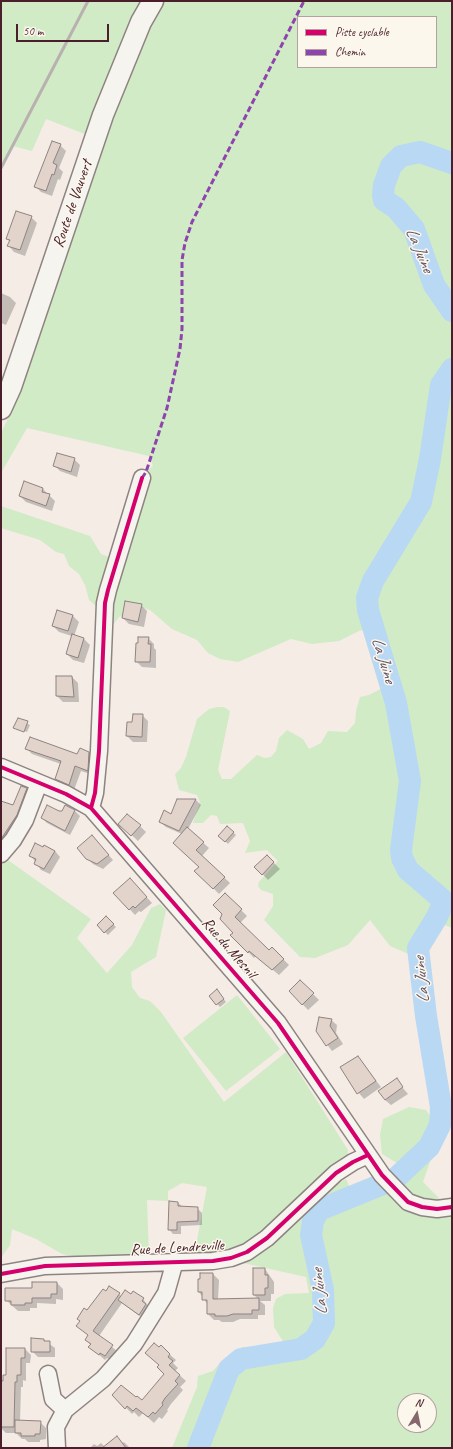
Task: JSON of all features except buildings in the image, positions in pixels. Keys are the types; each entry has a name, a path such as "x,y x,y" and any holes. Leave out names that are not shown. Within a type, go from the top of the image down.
{"main road":[{"name":"Route de Vauvert","path":"1,409 25,346 103,115 141,22 153,1"}],"street":[{"path":"91,808 95,793 99,752 105,604 142,478"},
{"name":"Rue du Mesnil","path":"1,767 66,794 91,808 278,1023 382,1175 408,1202 422,1207 437,1209 452,1207"},
{"path":"1,854 13,840 25,820 39,783"},
{"name":"Rue de Lendreville","path":"1,1274 45,1266 213,1261 231,1258 247,1252 267,1238 336,1173 353,1162 368,1155"},
{"path":"57,1448 56,1427 65,1410 103,1379 134,1344 166,1293 175,1261"},
{"path":"48,1374 53,1399 65,1410"}],"green space":[{"path":"1,1 452,1 452,928 440,923 437,934 427,950 411,955 390,946 370,920 348,945 315,958 300,957 264,920 273,906 273,894 261,890 258,886 259,882 278,861 267,850 245,853 250,841 243,823 220,824 217,816 211,815 203,823 193,823 200,802 197,795 179,790 175,774 181,768 186,757 197,719 209,709 217,707 224,707 230,711 218,770 222,779 231,779 257,755 265,758 271,757 276,751 279,738 287,730 303,739 309,749 321,743 328,731 347,732 355,723 356,711 360,697 369,695 394,682 395,661 383,642 361,630 339,641 312,644 291,639 238,662 220,659 208,653 197,640 172,629 150,610 140,607 119,617 113,625 104,623 102,612 89,600 85,585 79,574 69,566 64,554 56,552 40,540 1,528 1,506 90,536 101,554 109,557 119,552 144,473 153,466 149,456 27,428 1,473 1,433 18,398 103,141 46,119 32,151 13,146 1,169"},
{"path":"5,858 91,919 77,938 107,973 132,945 151,908 160,904 166,910 156,957 131,972 132,987 140,998 150,1001 161,1012 224,1102 286,1052 348,1150 347,1160 318,1196 346,1179 355,1200 380,1188 382,1194 406,1179 397,1163 382,1154 380,1135 383,1119 409,1107 426,1110 440,1132 423,1182 452,1211 452,1448 172,1448 197,1387 198,1376 213,1371 219,1364 242,1347 286,1346 274,1327 273,1308 276,1299 285,1294 309,1293 306,1277 239,1262 194,1256 207,1187 182,1183 168,1191 168,1201 147,1200 149,1257 77,1257 62,1254 36,1239 12,1229 10,1245 1,1258 1,860"},
{"path":"237,995 280,1049 226,1091 183,1038"}],"waterway":[{"name":"La Juine","path":"452,163 420,152 401,156 391,166 384,185 383,195 384,200 396,208 414,229 434,285 452,311"},
{"name":"La Juine","path":"198,1448 229,1369 241,1359 301,1349 315,1339 324,1323 323,1290 311,1235 313,1221 319,1210 395,1179 429,1147 440,1125 441,1107 426,1016 418,948 437,917 444,901 408,870 402,858 401,850 410,781 396,703 368,610 367,598 373,581 421,502 430,459 441,385 452,369"}],"railway":[{"path":"1,168 88,1"}],"marked path":[{"path":"142,478 146,472 167,408 180,349 182,329 182,260 185,243 192,222 304,1"}],"cycle path":[{"path":"91,808 95,793 99,751 105,603 142,478"},
{"path":"1,767 66,794 91,808 278,1023 382,1175 408,1202 422,1207 437,1209 452,1207"},
{"path":"1,1274 45,1266 213,1261 231,1258 247,1252 267,1238 336,1173 353,1162 368,1155"}]}
